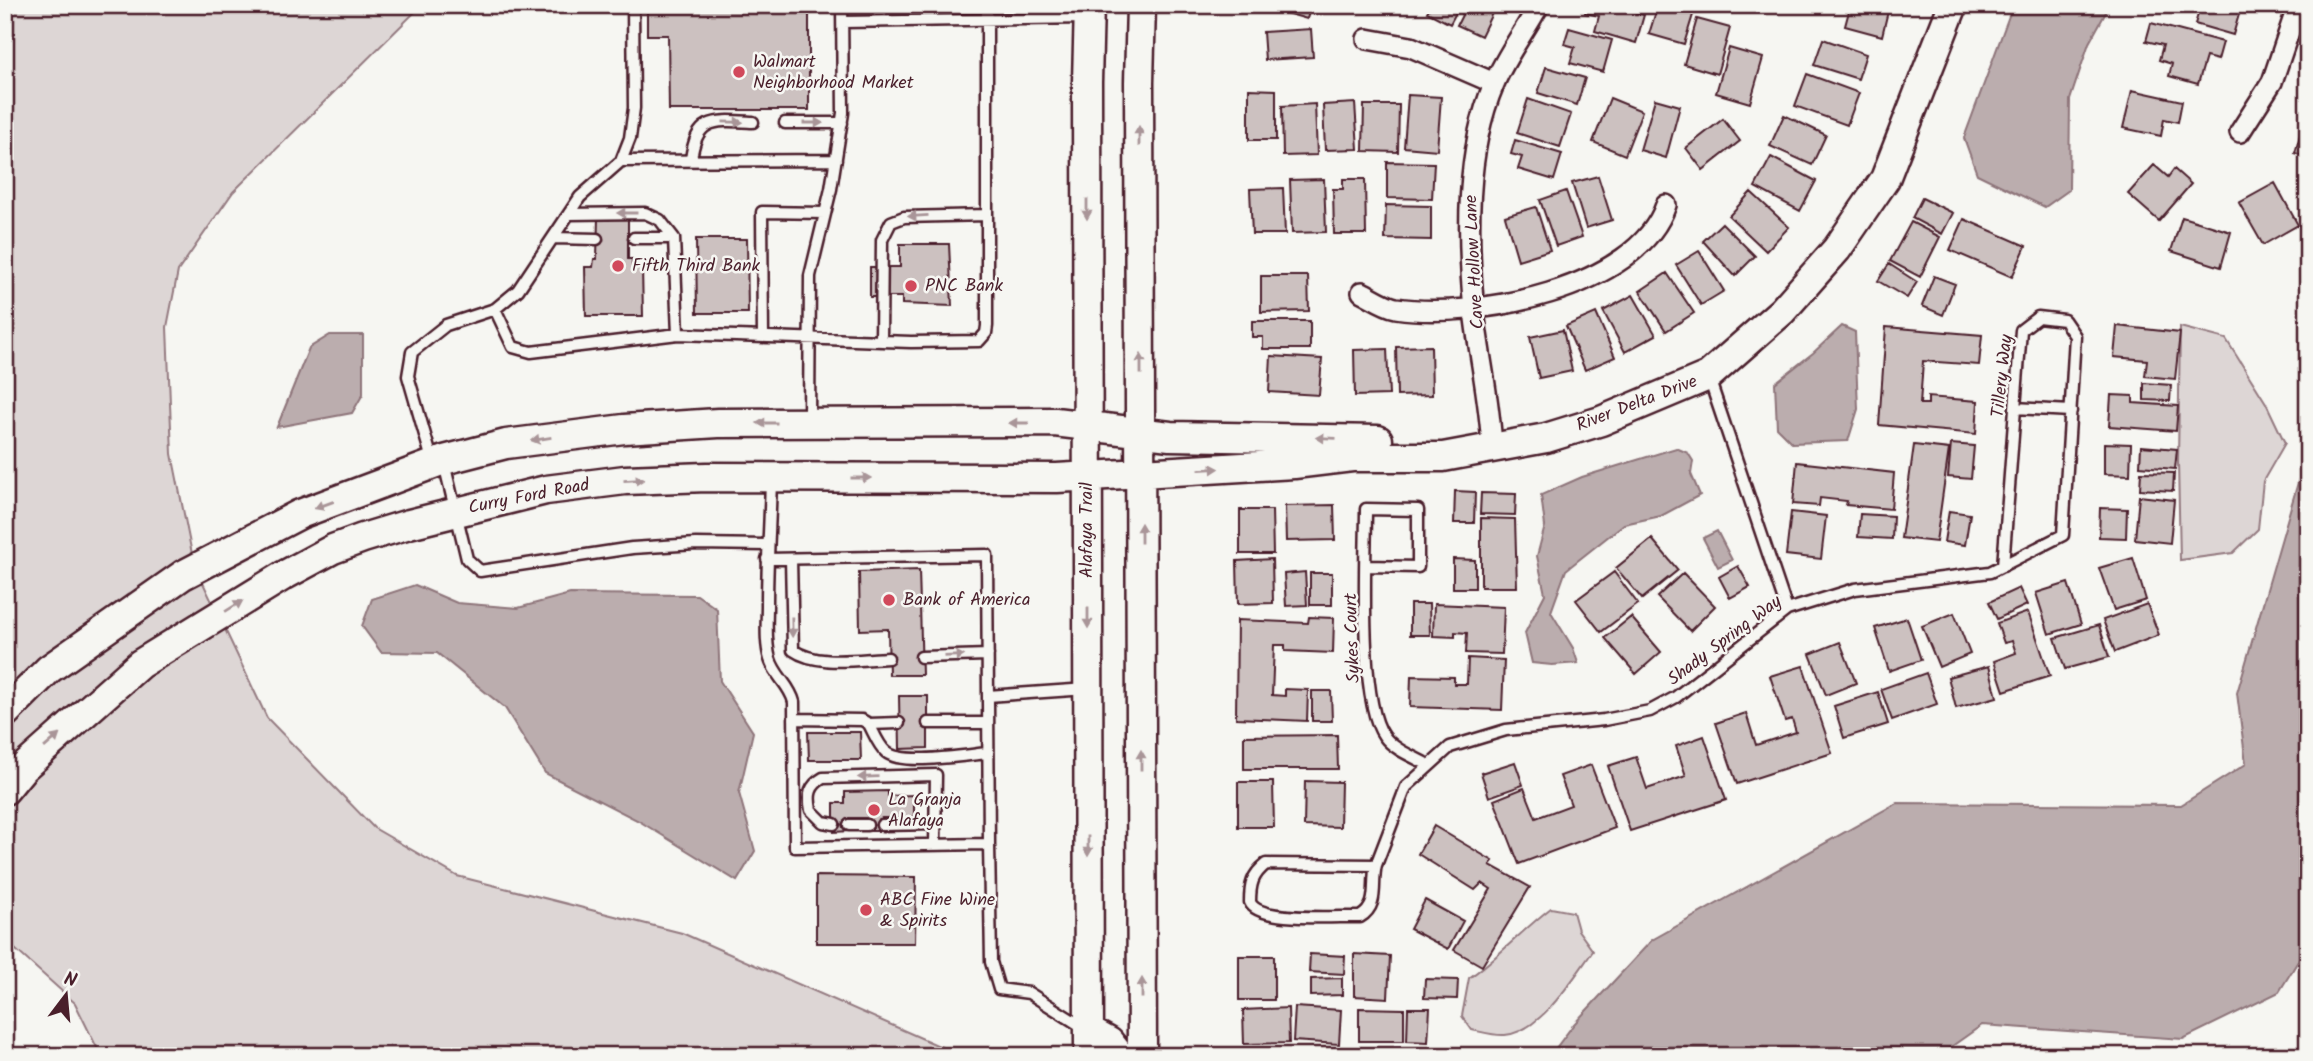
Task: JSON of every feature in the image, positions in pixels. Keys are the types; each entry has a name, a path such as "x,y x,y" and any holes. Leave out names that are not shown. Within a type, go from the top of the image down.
{"street":[{"path":"1141,5 1142,1056"},
{"name":"Cave Hollow Lane","path":"1492,448 1491,423 1474,310 1469,200 1478,137 1494,83 1539,5"},
{"name":"River Delta Drive","path":"1141,473 1294,464 1352,457 1443,457 1546,438 1601,421 1708,376 1782,311 1837,249 1885,179 1953,5"},
{"path":"2240,132 2272,82 2301,7"},
{"name":"Alafaya Trail","path":"1088,12 1089,1043"},
{"path":"1367,39 1411,47 1494,83"},
{"path":"1362,292 1394,308 1474,310 1558,292 1625,257 1651,235 1660,222 1666,205"},
{"path":"5,713 49,669 183,575 300,513 438,462 506,444 624,429 718,423 1055,422 1141,432"},
{"name":"River Delta Drive","path":"1141,432 1170,436 1444,441 1492,448"},
{"name":"Curry Ford Road","path":"5,790 23,768 140,664 283,576 333,549 409,524 546,490 625,480 1087,477 1141,473"},
{"path":"1089,1043 1110,1042 1119,1056"}],"lane":[{"path":"633,5 634,108 630,138 621,160 580,197 518,290 495,309 446,325 412,352 408,376 456,512 467,559 480,571 632,548 767,545"},
{"path":"809,423 810,276 842,123 842,5"},
{"path":"495,309 513,347 531,352 678,334 810,340 979,341 983,338 987,326 987,5"},
{"path":"843,22 987,20 1088,12"},
{"path":"691,160 694,139 703,127 725,121 752,122"},
{"path":"785,123 842,123"},
{"path":"621,160 836,160"},
{"path":"763,337 762,212 825,213"},
{"path":"569,214 645,213 660,220 674,238 678,334"},
{"path":"881,341 881,240 891,222 904,217 987,215"},
{"path":"553,238 597,239"},
{"path":"634,239 674,238"},
{"name":"Tillery Way","path":"2003,566 2021,330 2038,317 2064,320 2075,336 2063,535"},
{"path":"1708,376 1787,610"},
{"path":"2015,408 2071,411"},
{"path":"771,478 767,545 767,638 774,671 791,692 794,719 795,847 989,844"},
{"name":"Sykes Court","path":"1366,566 1418,567 1418,510 1366,509 1366,566 1367,667 1376,720 1383,735 1396,747 1429,765"},
{"name":"Shady Spring Way","path":"1377,861 1266,864 1251,882 1250,902 1256,910 1274,916 1360,917 1368,912 1373,904 1377,861 1406,787 1450,747 1506,730 1604,720 1650,711 1676,697 1787,610 1855,589 1990,572 2063,535"},
{"path":"767,559 988,555 991,962 999,989 1029,993 1089,1043"},
{"path":"791,559 793,650 803,657 827,660 888,659"},
{"path":"921,657 988,654"},
{"path":"988,696 1088,689"},
{"path":"794,719 862,720 869,724 880,744 892,756 914,759 988,753"},
{"path":"869,724 900,723"},
{"path":"928,723 988,723"},
{"path":"834,824 823,822 811,810 810,791 815,783 823,778 936,775 935,845"},
{"path":"882,825 936,824"},
{"path":"849,825 867,825"}],"shaded area":[{"path":"5,5 422,5 233,192 178,271 167,327 172,454 194,564 267,718 374,828 457,876 682,933 962,1056 101,1056 75,1003 15,949 5,945"},
{"path":"2013,5 2110,5 2089,43 2070,100 2069,190 2045,207 1977,174 1964,138"},
{"path":"1842,326 1855,332 1858,409 1848,441 1792,443 1777,428 1775,383"},
{"path":"2180,327 2226,339 2266,403 2285,443 2263,481 2258,529 2233,553 2180,560 2178,461"},
{"path":"330,335 363,335 363,394 352,413 277,427 309,348"},
{"path":"2308,365 2308,813 2301,824 2308,864 2308,945 2279,992 2183,1039 1982,1025 1938,1056 1550,1056 1574,1024 1652,940 1897,803 2181,805 2246,764 2237,693 2301,472"},
{"path":"1676,448 1688,453 1693,461 1691,474 1700,495 1661,516 1624,524 1566,570 1551,612 1573,648 1578,663 1532,663 1525,633 1545,594 1537,556 1545,526 1541,495 1582,477"},
{"path":"1717,531 1732,560 1718,567 1703,538"},
{"path":"415,585 457,603 518,608 570,594 697,595 717,609 720,681 753,732 739,793 755,851 737,881 639,821 545,773 505,708 437,653 381,652 362,626 372,599"},
{"path":"1551,908 1573,912 1578,930 1593,951 1555,1002 1531,1025 1505,1035 1472,1030 1462,1016 1469,978"}],"building":[{"name":"Walmart Neighborhood Market","path":"647,5 809,5 809,110 669,110 668,35 647,35"},
{"path":"1258,5 1311,5 1307,19"},
{"path":"1431,5 1460,5 1450,24 1427,12"},
{"path":"1467,5 1496,5 1481,36 1457,25"},
{"path":"1587,5 1611,5 1644,15 1636,43 1595,31 1599,16 1585,13"},
{"path":"1658,5 1696,5 1684,44 1649,34"},
{"path":"1838,5 1889,7 1882,36 1845,26 1849,11 1837,8"},
{"path":"2201,5 2250,5 2248,13 2240,11 2233,35 2195,24"},
{"path":"1697,19 1730,28 1717,74 1684,64"},
{"path":"2151,23 2223,42 2218,60 2206,57 2198,84 2169,76 2172,64 2159,60 2163,45 2146,41"},
{"path":"1569,28 1612,40 1603,72 1570,63 1575,47 1564,44"},
{"path":"1311,29 1313,57 1265,60 1263,32"},
{"path":"1823,39 1866,54 1858,79 1814,65"},
{"path":"1729,48 1763,58 1750,103 1716,93"},
{"path":"1546,67 1585,78 1577,105 1538,93"},
{"path":"1807,74 1859,93 1847,125 1795,106"},
{"path":"1249,89 1276,90 1276,140 1249,140"},
{"path":"2132,90 2182,101 2178,122 2164,119 2161,136 2123,128"},
{"path":"1408,95 1441,97 1437,150 1404,147"},
{"path":"1610,98 1642,111 1625,155 1593,142"},
{"path":"1528,99 1571,114 1560,147 1517,133"},
{"path":"1655,99 1680,106 1666,158 1640,150"},
{"path":"1355,103 1358,149 1325,150 1323,105"},
{"path":"1315,104 1317,155 1283,156 1282,106"},
{"path":"1364,105 1399,105 1398,152 1363,151"},
{"path":"1784,115 1826,135 1812,165 1770,146"},
{"path":"1723,119 1740,141 1703,170 1686,148"},
{"path":"2302,128 2308,130 2308,157 2295,153"},
{"path":"1515,140 1562,154 1554,180 1518,169 1522,157 1511,154"},
{"path":"1771,157 1816,181 1800,211 1755,187"},
{"path":"1387,162 1434,163 1432,199 1387,198"},
{"path":"2154,165 2168,177 2174,169 2191,184 2159,221 2128,194"},
{"path":"1598,176 1612,220 1586,228 1572,183"},
{"path":"1324,179 1326,232 1292,233 1290,180"},
{"path":"1343,179 1365,179 1366,234 1334,234 1333,189 1343,189"},
{"path":"2275,183 2298,225 2263,245 2239,203"},
{"path":"1283,188 1285,234 1252,234 1250,189"},
{"path":"1566,191 1582,237 1556,246 1540,200"},
{"path":"1751,192 1789,227 1766,251 1729,216"},
{"path":"1922,198 1953,213 1942,234 1912,218"},
{"path":"1386,205 1431,206 1431,240 1385,239"},
{"path":"1536,207 1550,250 1518,260 1505,216"},
{"name":"Fifth Third Bank","path":"598,217 628,217 628,259 632,259 632,266 642,266 643,316 586,316 585,267 593,267 594,259 597,259"},
{"path":"2182,217 2231,232 2221,267 2171,251"},
{"path":"1964,219 2026,246 2012,277 1950,250"},
{"path":"1911,222 1940,237 1920,277 1890,261"},
{"path":"1722,223 1755,256 1735,276 1703,241"},
{"path":"696,239 747,239 748,313 697,313"},
{"name":"PNC Bank","path":"900,244 949,244 952,306 902,304 902,297 870,297 870,267 900,267"},
{"path":"1699,251 1724,291 1701,305 1676,265"},
{"path":"1889,264 1917,282 1907,298 1878,281"},
{"path":"1667,273 1694,313 1666,331 1640,291"},
{"path":"1261,276 1308,276 1309,311 1261,312"},
{"path":"1934,276 1955,284 1943,315 1922,306"},
{"path":"1633,295 1656,335 1625,352 1603,311"},
{"path":"1596,313 1615,357 1585,370 1566,326"},
{"path":"1252,321 1310,321 1310,349 1263,349 1263,337 1252,337"},
{"path":"2117,326 2180,333 2175,379 2145,376 2147,360 2114,357"},
{"path":"1886,327 1982,335 1979,365 1923,361 1920,404 1928,404 1928,397 1978,401 1976,434 1879,425"},
{"path":"1563,330 1572,371 1539,378 1530,337"},
{"path":"1431,346 1432,395 1397,396 1396,347"},
{"path":"1387,349 1389,395 1355,396 1354,350"},
{"path":"1271,356 1322,359 1319,395 1269,392"},
{"path":"2144,383 2171,385 2170,401 2144,400"},
{"path":"2111,395 2133,396 2133,403 2178,406 2176,431 2109,426"},
{"path":"2104,443 2131,444 2130,475 2104,474"},
{"path":"1951,444 1974,446 1971,479 1948,477"},
{"path":"1914,445 1949,449 1936,542 1901,538"},
{"path":"2141,446 2177,449 2175,469 2140,466"},
{"path":"1797,462 1894,473 1891,509 1846,505 1847,501 1820,498 1819,506 1793,504"},
{"path":"2141,472 2174,473 2173,491 2140,489"},
{"path":"1455,491 1475,492 1474,523 1454,523"},
{"path":"1481,493 1516,494 1515,515 1480,514"},
{"path":"2139,496 2174,500 2170,543 2135,539"},
{"path":"1334,505 1335,540 1286,541 1285,506"},
{"path":"2100,508 2127,509 2126,538 2099,537"},
{"path":"1240,510 1272,510 1273,554 1240,554"},
{"path":"1949,511 1970,514 1965,545 1944,542"},
{"path":"1791,512 1826,516 1821,559 1786,555"},
{"path":"1860,514 1893,516 1892,539 1858,537"},
{"path":"1481,518 1515,519 1517,587 1481,587"},
{"path":"1652,539 1678,570 1642,599 1616,568"},
{"path":"2133,558 2146,600 2114,610 2099,568"},
{"path":"1272,559 1273,603 1238,604 1237,561"},
{"path":"1453,559 1475,560 1475,588 1453,588"},
{"path":"1738,566 1750,587 1730,598 1719,577"},
{"name":"Bank of America","path":"919,570 922,675 889,675 888,629 860,630 859,572"},
{"path":"1305,572 1307,605 1286,606 1284,574"},
{"path":"1614,572 1638,604 1601,632 1576,600"},
{"path":"1310,573 1332,573 1332,605 1310,605"},
{"path":"1683,573 1715,606 1690,631 1657,597"},
{"path":"2068,583 2081,624 2049,634 2036,593"},
{"path":"2019,588 2027,605 1997,619 1989,602"},
{"path":"1410,604 1429,604 1430,635 1410,635"},
{"path":"1434,604 1504,607 1502,654 1466,653 1467,633 1455,632 1455,637 1433,636"},
{"path":"2147,604 2159,635 2115,652 2103,620"},
{"path":"2028,612 2050,676 2004,691 1994,661 2016,653 2012,641 2004,643 1997,623"},
{"path":"1954,613 1970,654 1939,667 1922,626"},
{"path":"1309,617 1334,618 1333,653 1285,651 1285,645 1274,645 1272,695 1285,696 1285,689 1308,690 1307,721 1236,718 1237,620 1308,623"},
{"path":"1631,617 1661,652 1636,674 1605,638"},
{"path":"1907,618 1921,660 1889,671 1875,628"},
{"path":"2099,625 2109,657 2065,669 2055,638"},
{"path":"1840,642 1856,683 1826,695 1810,654"},
{"path":"1468,658 1504,660 1502,710 1410,707 1411,676 1454,677 1454,684 1467,684"},
{"path":"1803,666 1832,753 1737,784 1716,723 1746,713 1756,745 1796,732 1792,719 1785,721 1770,676"},
{"path":"1989,666 1997,697 1956,708 1948,677"},
{"path":"1926,673 1937,704 1892,720 1881,689"},
{"path":"1312,691 1331,691 1332,721 1312,721"},
{"path":"1878,692 1888,724 1844,738 1834,706"},
{"path":"899,696 928,696 928,748 900,749"},
{"path":"808,732 860,732 861,760 809,760"},
{"path":"1337,735 1338,769 1244,769 1244,736"},
{"path":"1704,736 1726,800 1630,831 1608,766 1636,757 1647,789 1686,776 1676,746"},
{"path":"1515,762 1523,785 1489,797 1481,773"},
{"path":"1591,765 1615,828 1519,864 1494,800 1524,788 1536,818 1571,805 1560,776"},
{"path":"1305,781 1341,782 1340,827 1304,826"},
{"path":"1238,782 1273,782 1274,827 1238,827"},
{"name":"La Granja Alafaya","path":"888,791 888,796 914,795 914,818 882,818 882,831 867,831 866,818 849,818 849,831 834,832 834,803 845,803 845,792"},
{"path":"1434,826 1493,861 1490,865 1530,887 1482,966 1454,950 1491,889 1482,883 1475,890 1418,854"},
{"name":"ABC Fine Wine & Spirits","path":"816,876 916,877 915,943 816,943"},
{"path":"1425,900 1463,921 1448,949 1410,929"},
{"path":"1310,954 1345,956 1344,974 1309,972"},
{"path":"1354,954 1390,956 1388,998 1354,996"},
{"path":"1239,956 1274,956 1274,1000 1239,1000"},
{"path":"1342,978 1342,995 1311,996 1311,979"},
{"path":"1425,979 1458,980 1457,999 1424,998"},
{"path":"1295,1007 1341,1010 1339,1044 1293,1041"},
{"path":"1288,1008 1289,1043 1244,1044 1243,1010"},
{"path":"1359,1008 1404,1009 1404,1041 1359,1041"},
{"path":"1408,1008 1430,1008 1428,1042 1407,1041"}],"place":[{"name":"Walmart Neighborhood Market","path":"739,72"},
{"name":"Fifth Third Bank","path":"618,266"},
{"name":"PNC Bank","path":"911,286"},
{"name":"Bank of America","path":"889,600"},
{"name":"La Granja Alafaya","path":"874,810"},
{"name":"ABC Fine Wine & Spirits","path":"866,910"}]}
